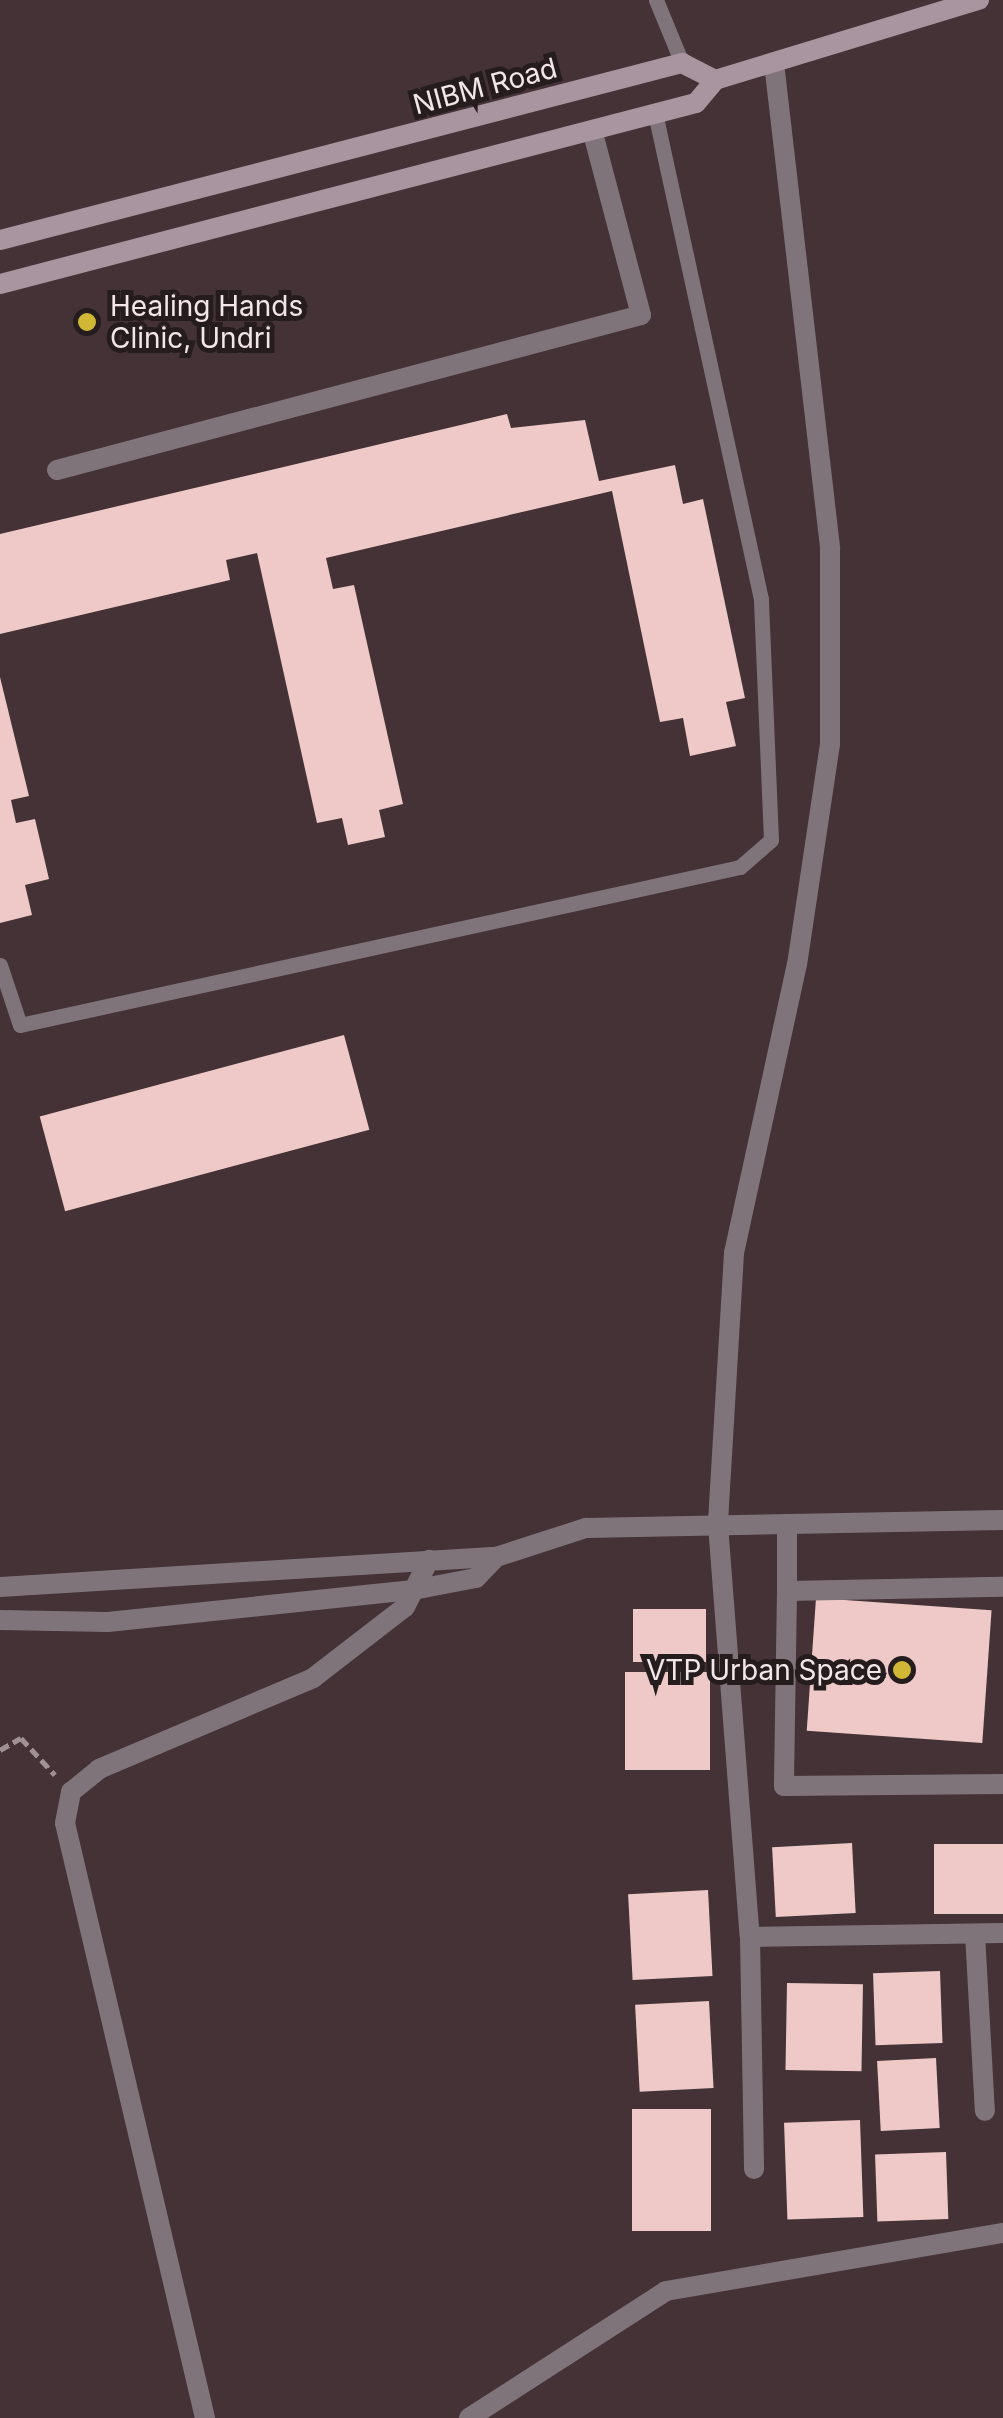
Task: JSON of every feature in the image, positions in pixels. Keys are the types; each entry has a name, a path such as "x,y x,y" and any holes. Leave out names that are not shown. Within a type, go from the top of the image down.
{"main road":[{"path":"0,284 696,103 716,80 979,0"},
{"path":"682,63 716,80"},
{"name":"NIBM Road","path":"0,240 682,63"}],"street":[{"path":"754,2169 750,1937 718,1524 734,1253 797,964 830,744 830,549 774,63"},
{"path":"57,470 641,315 592,130"},
{"path":"0,1588 496,1557 586,1528 1003,1520"},
{"path":"787,1524 784,1786 1003,1784"},
{"path":"0,1620 108,1622 413,1590 476,1578 496,1557"},
{"path":"205,2418 65,1824 71,1792 98,1769 312,1678 405,1608 429,1560"},
{"path":"786,1591 1003,1587"},
{"path":"750,1937 1003,1933"},
{"path":"975,1934 985,2112"},
{"path":"469,2418 666,2290 1003,2233"}],"lane":[{"path":"656,0 682,63"},
{"path":"0,965 20,1025 740,867 771,840 760,598 655,113"}],"path":[{"path":"0,1750 21,1738 71,1792"}],"building":[{"path":"507,414 511,428 585,420 599,481 675,465 683,504 703,499 745,698 726,702 736,746 690,756 683,718 660,722 612,491 326,558 333,589 354,585 403,804 379,810 385,837 348,845 342,818 317,823 257,553 226,560 230,580 0,634 0,534"},
{"path":"0,677 29,796 11,800 16,823 35,819 49,879 25,885 32,915 0,923"},
{"path":"344,1035 369,1130 65,1211 40,1117"},
{"name":"VTP Urban Space","path":"816,1598 992,1610 982,1743 807,1731"},
{"path":"633,1609 706,1609 706,1662 633,1662"},
{"path":"625,1672 710,1672 710,1770 625,1770"},
{"path":"852,1843 856,1913 776,1917 772,1847"},
{"path":"934,1844 1003,1844 1003,1914 934,1914"},
{"path":"708,1890 713,1976 633,1980 628,1894"},
{"path":"940,1971 943,2043 876,2045 873,1973"},
{"path":"787,1983 863,1984 861,2071 785,2070"},
{"path":"709,2001 714,2088 640,2092 635,2005"},
{"path":"936,2058 940,2128 881,2131 877,2061"},
{"path":"632,2109 711,2109 711,2231 632,2231"},
{"path":"860,2120 863,2217 787,2220 784,2123"},
{"path":"946,2152 948,2219 877,2221 875,2154"}],"place":[{"name":"Healing Hands Clinic, Undri","path":"87,322"},
{"name":"VTP Urban Space","path":"902,1670"}]}
